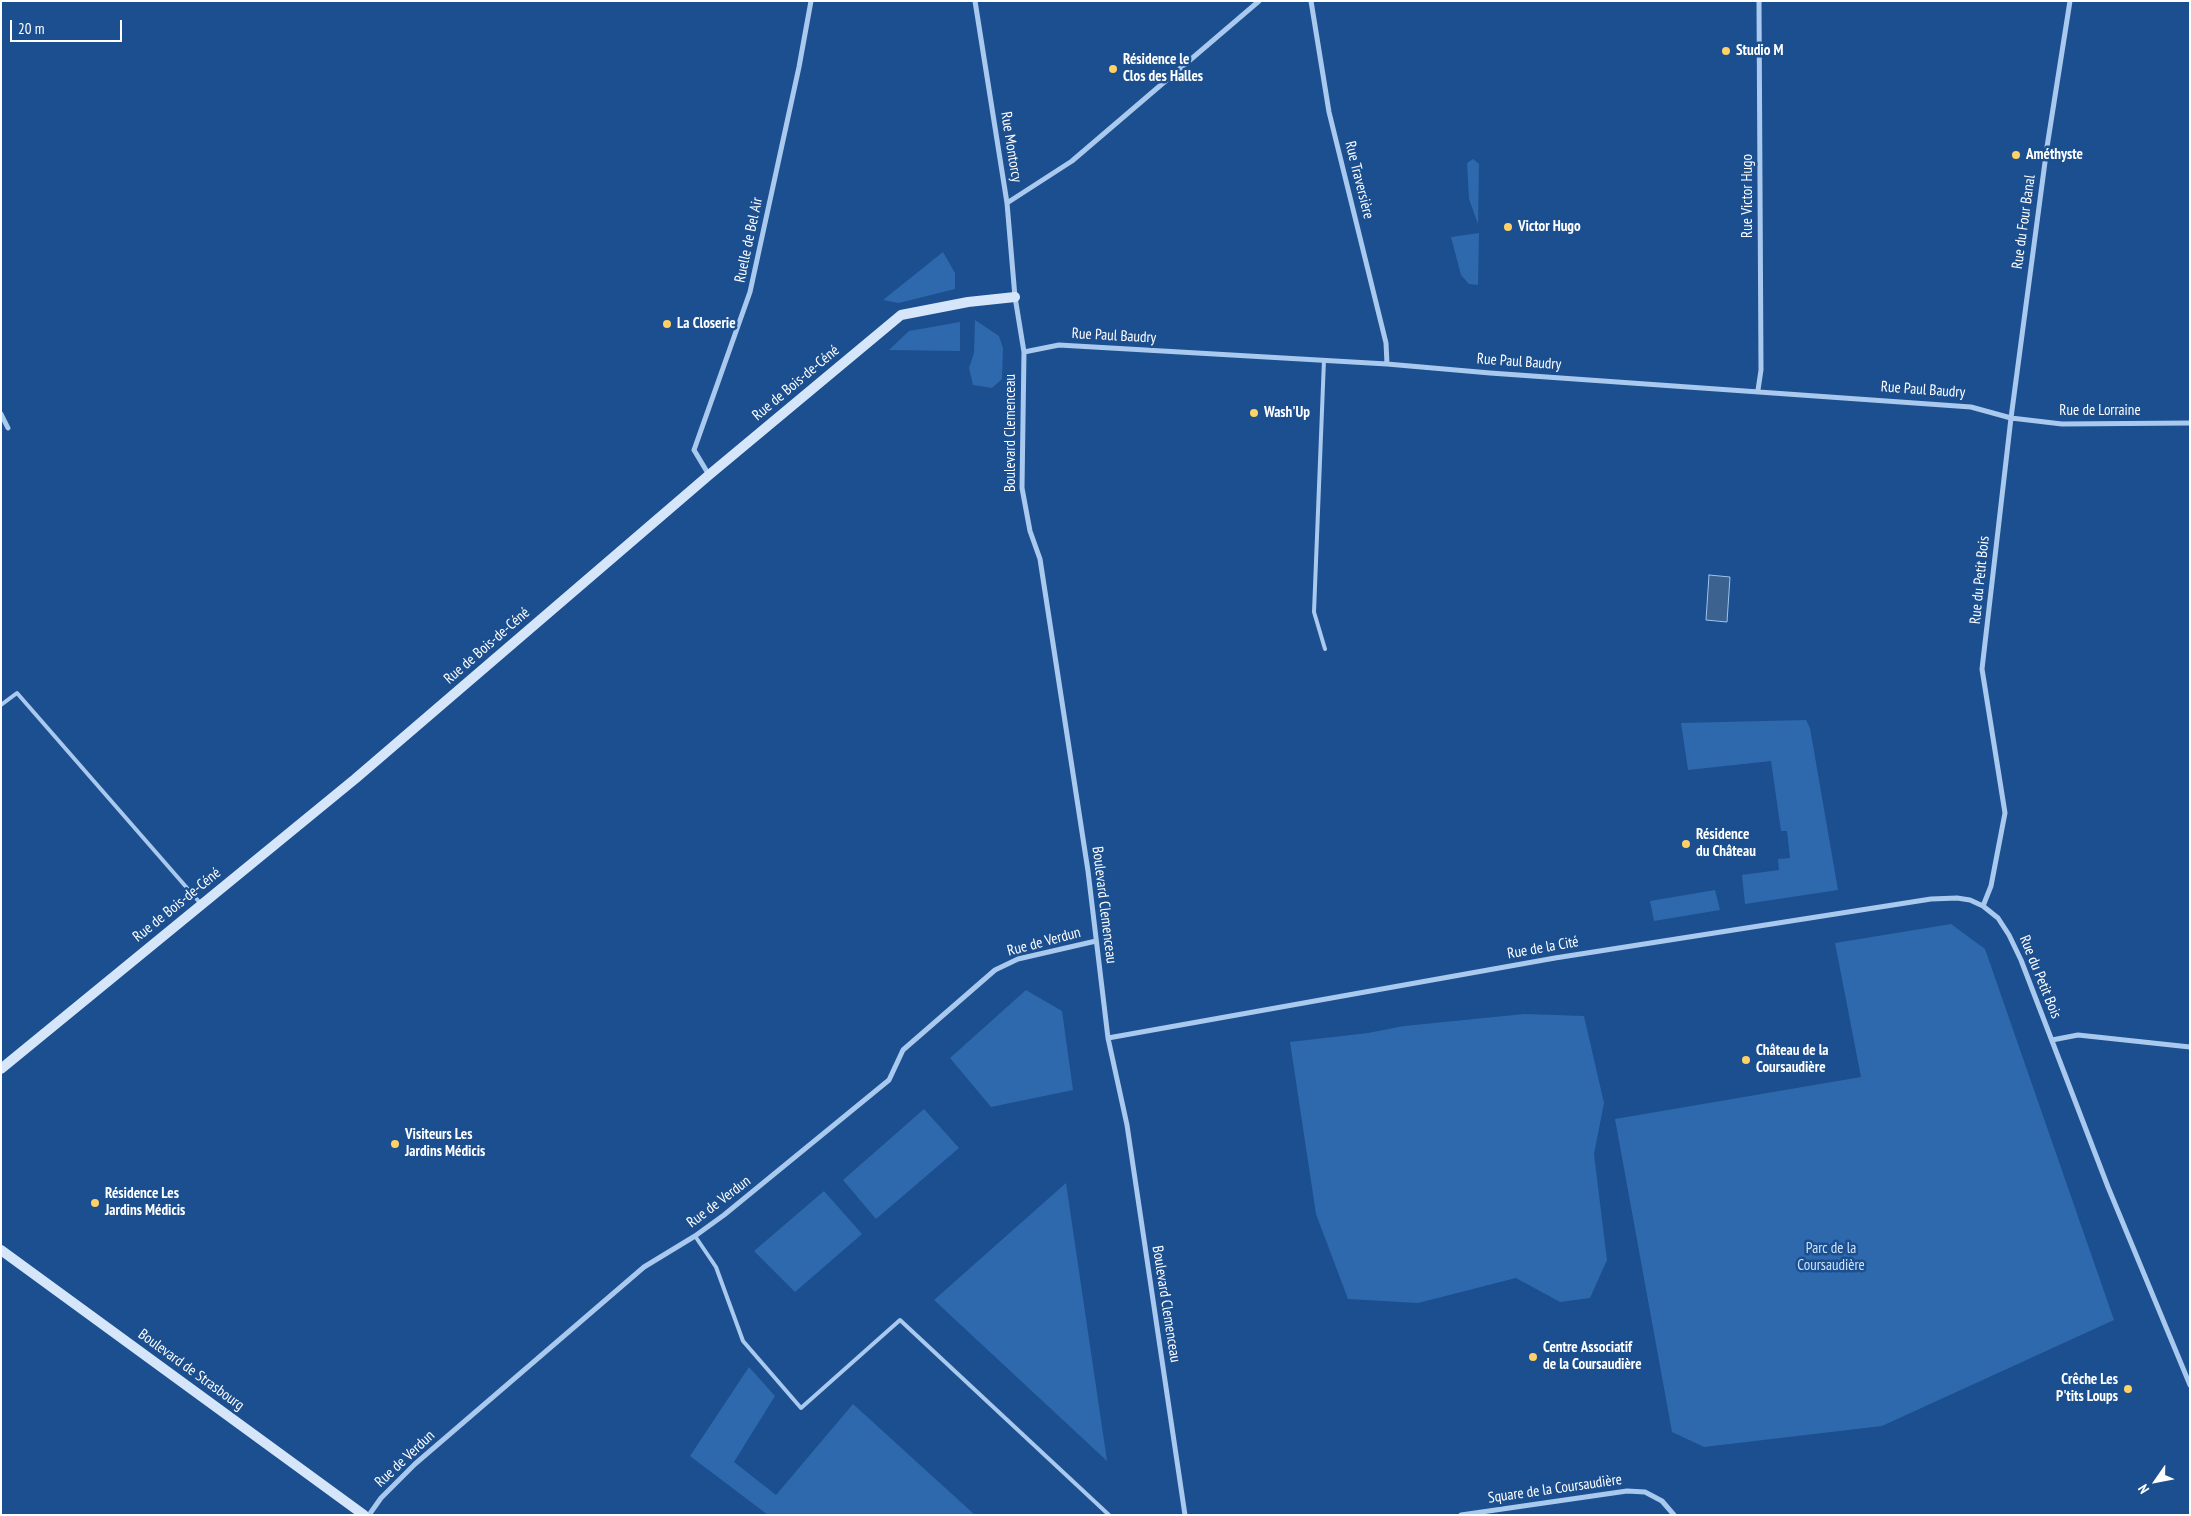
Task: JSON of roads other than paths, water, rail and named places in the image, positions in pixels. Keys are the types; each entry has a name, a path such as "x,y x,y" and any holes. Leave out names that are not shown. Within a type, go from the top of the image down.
{"street":[{"name":"Ruelle de Bel Air","path":"709,475 694,450 750,292 799,67 811,1"},
{"name":"Rue Montorcy","path":"975,1 1007,203 1015,297"},
{"path":"1007,203 1072,161 1260,1"},
{"name":"Rue Traversière","path":"1311,1 1329,112 1386,343 1387,364"},
{"name":"Rue Victor Hugo","path":"1758,390 1761,370 1760,1"},
{"name":"Rue du Four Banal","path":"2011,418 2047,147 2070,1"},
{"name":"Rue de Bois-de-Céné","path":"1,1069 355,779 709,475 901,315 968,302 1015,297"},
{"name":"Boulevard Clemenceau","path":"1015,297 1024,352 1022,488 1030,531 1040,559 1086,862 1108,1038 1127,1125 1185,1515"},
{"name":"Rue Paul Baudry","path":"1024,352 1059,345 1387,364 1490,373 1971,406 2011,418"},
{"path":"1,414 8,428"},
{"name":"Rue de Lorraine","path":"2011,418 2062,424 2190,423"},
{"name":"Rue du Petit Bois","path":"2011,418 1982,669 2005,813 1990,886 1983,906 1998,918 2010,935 2021,960 2108,1187 2190,1385"},
{"name":"Rue de la Cité","path":"1108,1038 1555,958 1931,899 1957,898 1970,900 1983,906"},
{"name":"Rue de Verdun","path":"369,1515 381,1498 415,1464 644,1267 695,1236 724,1215 889,1080 903,1050 995,970 1018,959 1096,941"},
{"path":"2052,1040 2078,1036 2190,1047"},
{"name":"Boulevard de Strasbourg","path":"1,1250 364,1515"},
{"name":"Square de la Coursaudière","path":"1461,1515 1627,1491 1645,1492 1662,1501 1674,1515"}],"lane":[{"path":"1324,360 1314,612 1325,649"},
{"path":"1,705 17,693 201,905"},
{"path":"695,1236 716,1268 743,1341 800,1408 900,1320 1110,1515"}],"place":[{"name":"Studio M","path":"1726,51"},
{"name":"Résidence le Clos des Halles","path":"1113,69"},
{"name":"Améthyste","path":"2016,155"},
{"name":"Victor Hugo","path":"1508,227"},
{"name":"La Closerie","path":"667,324"},
{"name":"Wash'Up","path":"1254,413"},
{"name":"Résidence du Château","path":"1686,844"},
{"name":"Château de la Coursaudière","path":"1746,1060"},
{"name":"Visiteurs Les Jardins Médicis","path":"395,1144"},
{"name":"Résidence Les Jardins Médicis","path":"95,1203"},
{"name":"Centre Associatif de la Coursaudière","path":"1533,1357"},
{"name":"Crêche Les P'tits Loups","path":"2128,1389"}],"park label":[{"name":"Parc de la Coursaudière","path":"1831,1258"}]}
